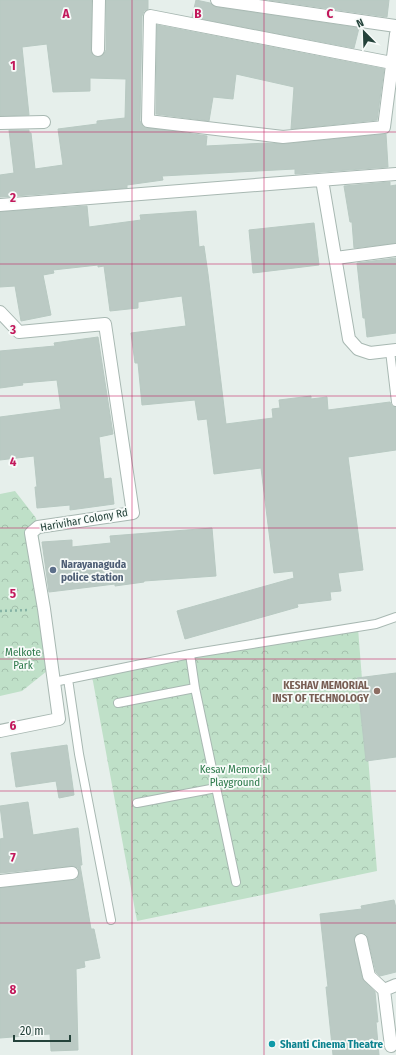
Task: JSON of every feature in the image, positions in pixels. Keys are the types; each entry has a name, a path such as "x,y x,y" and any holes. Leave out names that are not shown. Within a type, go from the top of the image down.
{"street":[{"path":"98,50 99,0"},
{"path":"217,0 396,26"},
{"path":"394,63 150,16 148,121 283,137 384,127 394,63 396,34"},
{"path":"0,123 44,122"},
{"path":"0,205 396,174"},
{"path":"322,180 349,339 358,350 370,353 393,350"},
{"path":"336,258 396,250"},
{"name":"Harivihar Colony Rd","path":"0,312 19,332 105,324 133,513 38,527 31,533 44,609 59,719 0,731"},
{"path":"0,881 72,873"},
{"path":"361,940 369,976 384,990 391,1046"},
{"path":"384,990 396,985"}],"lane":[{"path":"393,350 396,402"},
{"path":"54,682 190,654 376,624 396,617"},
{"path":"190,654 195,688 236,882"},
{"path":"68,679 79,754 111,920"},
{"path":"118,703 195,688"},
{"path":"137,803 216,788"}],"path":[{"path":"0,611 44,609"}],"green space":[{"name":"Melkote Park","path":"15,491 36,518 42,559 47,671 22,691 0,696 0,494"},
{"name":"Kesav Memorial Playground","path":"358,628 377,871 137,921 92,676"}],"building":[{"path":"0,0 92,0 91,50 94,56 98,57 104,54 106,50 106,0 148,0 148,9 144,11 142,16 140,121 144,127 207,136 206,146 267,143 284,144 386,134 388,167 295,174 295,169 162,176 163,180 127,185 127,188 0,197 0,175 14,173 9,130 29,130 29,133 31,133 35,169 63,165 58,129 97,124 97,121 125,118 126,79 90,78 90,91 53,92 47,44 22,47 29,115 0,116"},
{"path":"196,0 210,3 216,7 359,28 354,48 192,17"},
{"path":"269,0 389,0 387,17"},
{"path":"157,25 384,69 377,120 291,129 294,87 236,74 233,99 213,97 209,121 156,114"},
{"path":"390,182 390,186 396,185 396,243 354,248 352,222 350,222 344,186"},
{"path":"87,206 89,227 141,220 140,215 196,211 199,247 204,246 208,274 226,424 273,418 272,409 280,408 279,400 311,396 311,399 327,397 328,410 390,402 392,406 396,407 396,450 348,457 363,570 338,573 341,591 330,592 331,600 297,604 298,607 185,639 177,611 294,578 293,571 274,573 261,468 214,474 207,419 198,420 195,400 142,405 138,363 135,363 131,333 186,326 182,296 138,302 138,308 110,311 104,266 98,267 98,265 53,270 54,273 43,275 51,315 21,321 15,286 0,287 0,212"},
{"path":"314,223 319,265 253,273 249,230"},
{"path":"396,258 396,333 367,337 365,318 363,318 357,263"},
{"path":"98,337 113,434 99,437 104,479 111,478 114,504 70,510 70,505 37,508 35,487 37,487 34,456 0,460 0,417 61,409 57,380 22,383 23,385 0,388 0,351 55,346 54,343"},
{"path":"212,528 216,576 144,581 115,586 115,584 49,592 42,542 72,540 72,547 111,543 110,536"},
{"path":"396,673 396,757 366,761 357,678"},
{"path":"67,745 74,795 59,798 56,781 16,787 11,753"},
{"path":"28,802 33,835 78,828 82,865 80,865 91,929 94,929 100,958 84,961 85,967 76,969 78,1050 51,1051 50,1034 0,1038 0,888 73,880 77,879 79,873 78,868 71,866 0,873 0,839 4,838 0,806"},
{"path":"394,900 396,908 396,972 380,976 376,972 367,935 360,933 354,938 362,978 375,992 379,1055 333,1055 326,987 328,987 320,914 362,909 361,906"}],"place":[{"name":"Narayanaguda police station","path":"53,570"},
{"name":"KESHAV MEMORIAL INST OF TECHNOLOGY","path":"377,691"},
{"name":"Shanti Cinema Theatre","path":"272,1044"}]}
